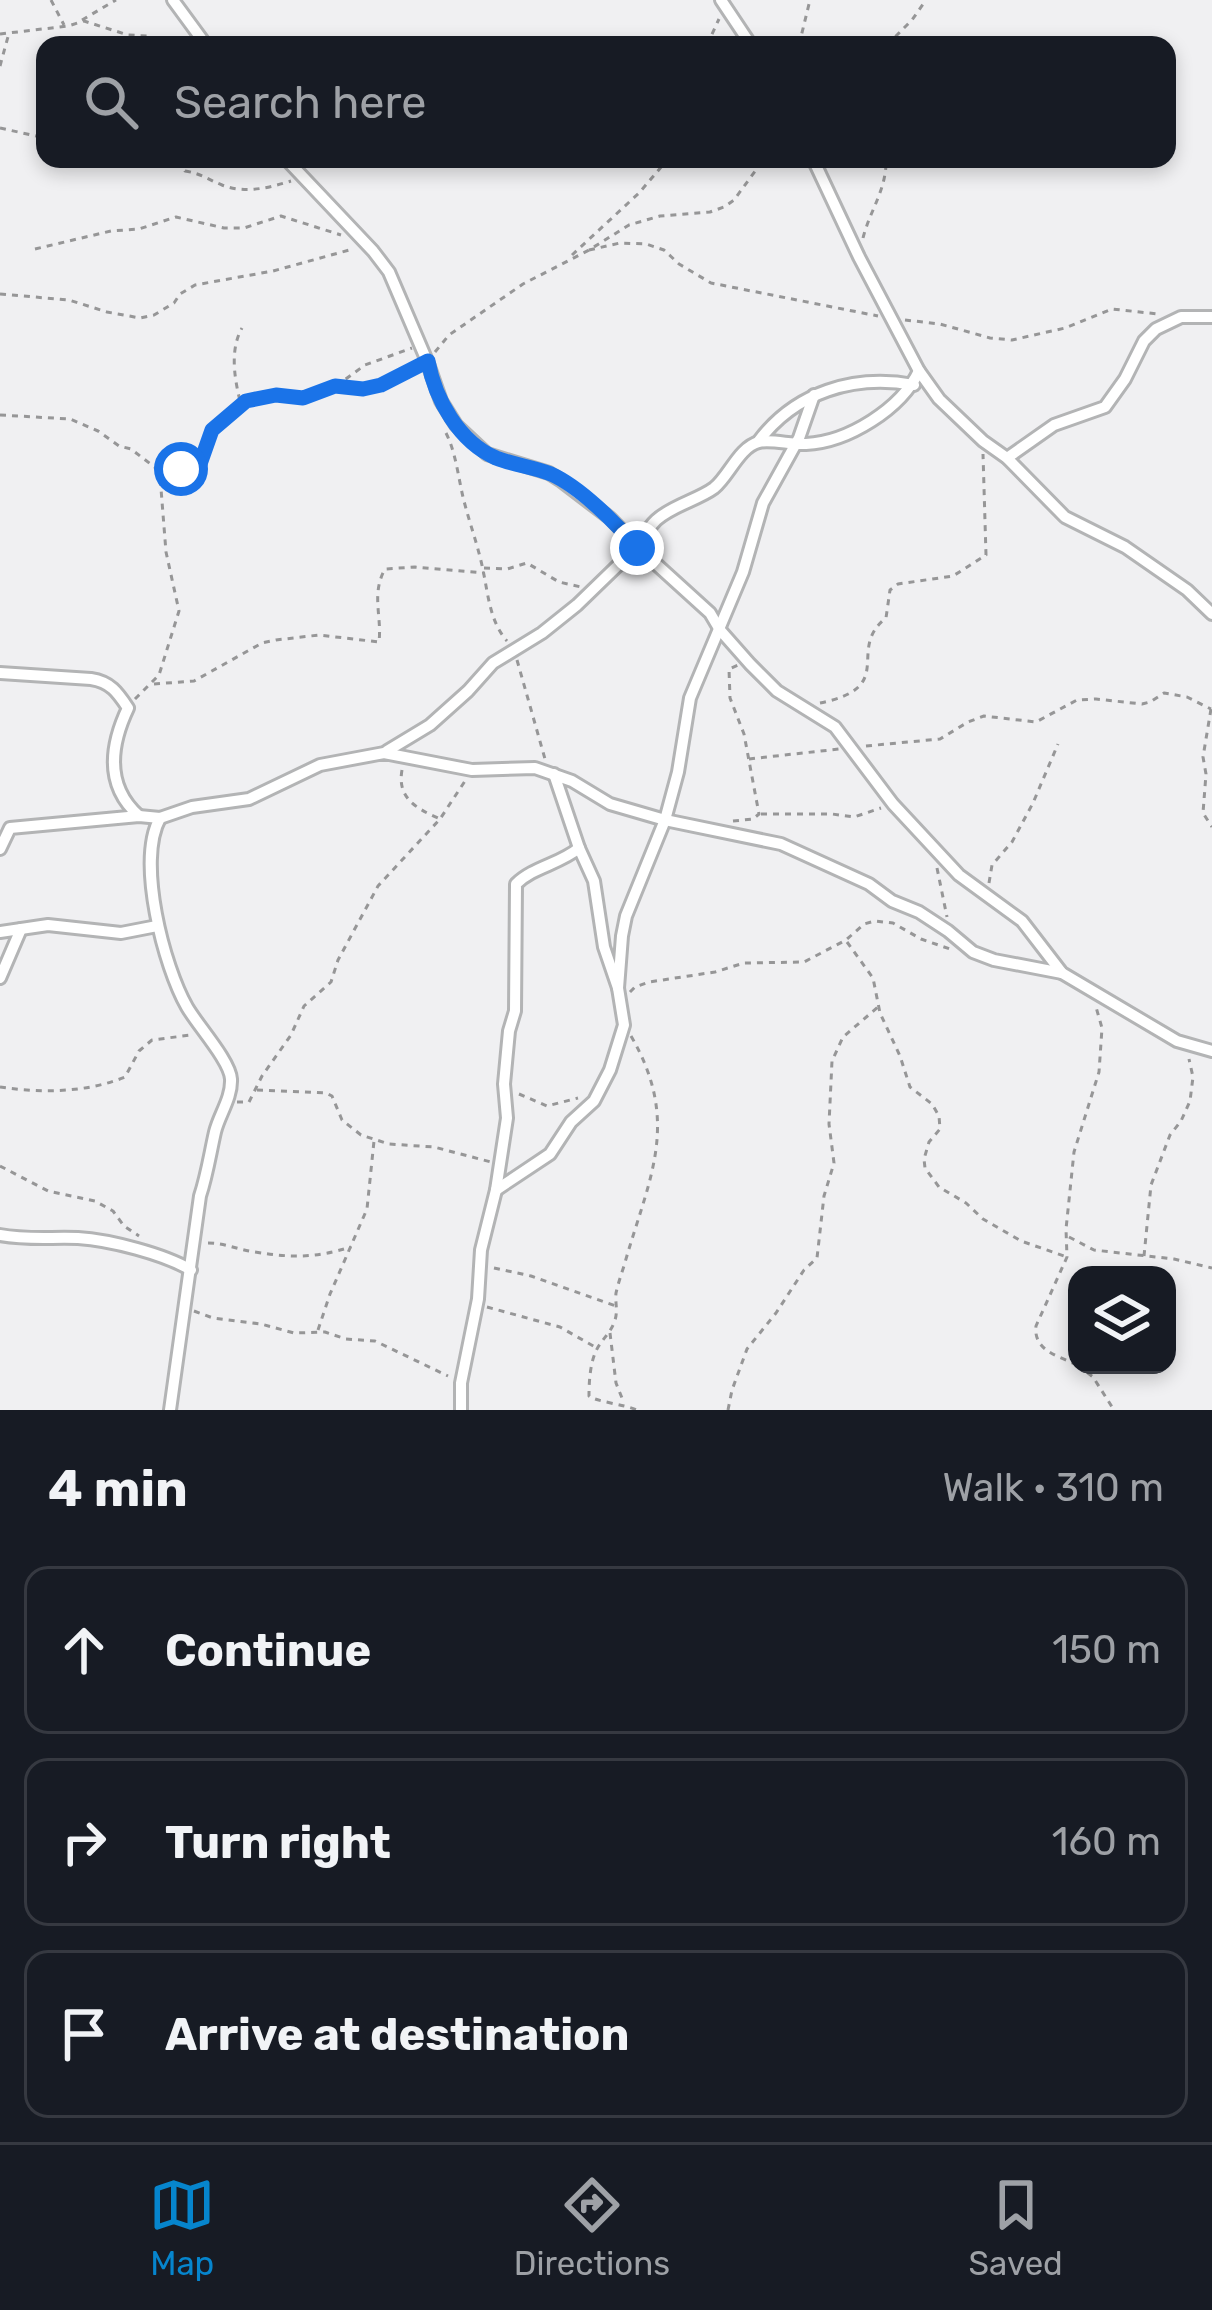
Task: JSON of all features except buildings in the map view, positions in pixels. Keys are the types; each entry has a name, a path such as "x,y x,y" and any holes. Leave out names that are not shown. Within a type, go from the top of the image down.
{"street":[{"path":"173,0 199,36"},
{"path":"723,2 745,36"},
{"path":"295,168 388,272 434,385 456,425 487,454 560,479 610,518 710,613 777,691 835,727 893,804 959,875 1022,921 1062,973"},
{"path":"817,168 891,319 934,392 1065,517 1125,547 1187,590 1212,614"},
{"path":"1007,458 1054,424 1105,407 1156,329 1181,316 1206,316 1212,304"},
{"path":"758,442 831,440 895,406 919,371"},
{"path":"384,753 430,725 493,663 577,605 641,551 662,516 718,485 771,424 814,395 858,382 895,382 934,392"},
{"path":"619,988 626,916 664,820 678,772 690,698 743,572 763,503 796,444 814,395"},
{"path":"0,673 100,680 114,688 128,708 114,771 120,796 139,816"},
{"path":"0,849 5,828 160,818 192,807 249,799 320,765 384,753 472,770 535,768 610,804 781,844 919,912 973,952 1062,973 1177,1041 1212,1051"},
{"path":"496,1190 550,1154 571,1122 594,1101 624,1025 619,988 604,947 594,881 552,773"},
{"path":"160,818 152,858 157,926 175,983 231,1077 200,1196 170,1410"},
{"path":"461,1410 481,1250 507,1118 504,1084 514,1011 516,882 578,848"},
{"path":"0,932 48,925 121,933 157,926"},
{"path":"0,979 21,929"},
{"path":"0,1235 77,1238 157,1254 191,1270"}],"path":[{"path":"51,0 65,27"},
{"path":"0,34 65,27 116,0"},
{"path":"801,36 810,0"},
{"path":"896,36 926,0"},
{"path":"710,36 723,2"},
{"path":"80,21 148,36"},
{"path":"0,66 8,33"},
{"path":"0,128 36,135"},
{"path":"184,168 231,188 260,190 304,177"},
{"path":"567,260 660,168"},
{"path":"335,386 363,389 381,385 428,361 449,335 523,284 646,218 724,207 757,168"},
{"path":"859,257 867,221 885,183 886,168"},
{"path":"35,249 176,217 244,228 280,216 365,243"},
{"path":"0,294 69,300 140,318 154,315 195,285 273,271 365,243"},
{"path":"590,250 620,243 646,244 664,250 711,283 891,319 940,324 990,338 1012,340 1064,328 1112,309 1181,316"},
{"path":"241,405 235,344 242,328"},
{"path":"128,708 161,669 178,611 165,541 162,474 200,464 212,430 246,401 276,395 303,398 335,386 364,365 419,345"},
{"path":"445,408 445,431 488,598 514,652 538,742 552,773"},
{"path":"0,415 70,419 131,449 162,474"},
{"path":"800,706 856,691 865,680 868,644 886,618 890,590 898,584 953,576 986,557 983,441"},
{"path":"152,684 194,681 276,640 320,635 379,642 376,602 385,569 506,569 526,562 559,581 595,586"},
{"path":"750,664 732,666 730,698 740,722 759,814"},
{"path":"748,759 940,740 968,722 992,715 1041,721 1077,700 1144,704 1164,693 1212,708 1204,749 1203,813 1212,827"},
{"path":"990,897 992,865 1012,842 1058,744"},
{"path":"405,755 403,792 412,805 440,819"},
{"path":"226,1101 249,1102 304,1006 331,982 378,886 440,819 472,770"},
{"path":"715,830 759,814 854,817 893,804"},
{"path":"933,863 946,904 948,931"},
{"path":"622,1003 635,987 649,982 752,962 796,964 819,956 864,924 883,921 963,954"},
{"path":"845,940 873,979 878,1007 910,1087 939,1116 940,1129 925,1150 925,1168 932,1180 983,1219 1022,1241 1067,1257"},
{"path":"1068,1361 1048,1352 1035,1335 1067,1257 1074,1152 1099,1072 1102,1028 1095,1005 1087,1001"},
{"path":"728,1410 747,1349 817,1258 824,1196 834,1163 829,1124 832,1061 843,1036 878,1007"},
{"path":"624,1025 651,1084 658,1144 610,1333 616,1383 626,1405"},
{"path":"0,1088 93,1088 125,1078 139,1052 152,1040 186,1037 201,1030"},
{"path":"1144,1256 1151,1185 1170,1135 1190,1101 1191,1045"},
{"path":"504,1084 547,1106 583,1096"},
{"path":"256,1090 326,1093 332,1096 342,1120 374,1141 434,1147 498,1165"},
{"path":"318,1332 370,1196 374,1141"},
{"path":"0,1166 49,1191 105,1207 157,1254"},
{"path":"1066,1236 1094,1250 1212,1268"},
{"path":"194,1244 223,1243 257,1253 306,1258 351,1247"},
{"path":"480,1269 531,1276 617,1306"},
{"path":"186,1300 193,1311 213,1318 294,1334 318,1332 384,1344 461,1382"},
{"path":"477,1305 560,1327 596,1348"},
{"path":"610,1333 596,1348 589,1396 638,1410"},
{"path":"1089,1374 1114,1410"}],"route":[{"path":"181,469 200,464 212,430 246,401 276,395 303,398 335,386 363,389 428,361 441,401 473,442 500,460 560,479 610,518 637,548"}]}
